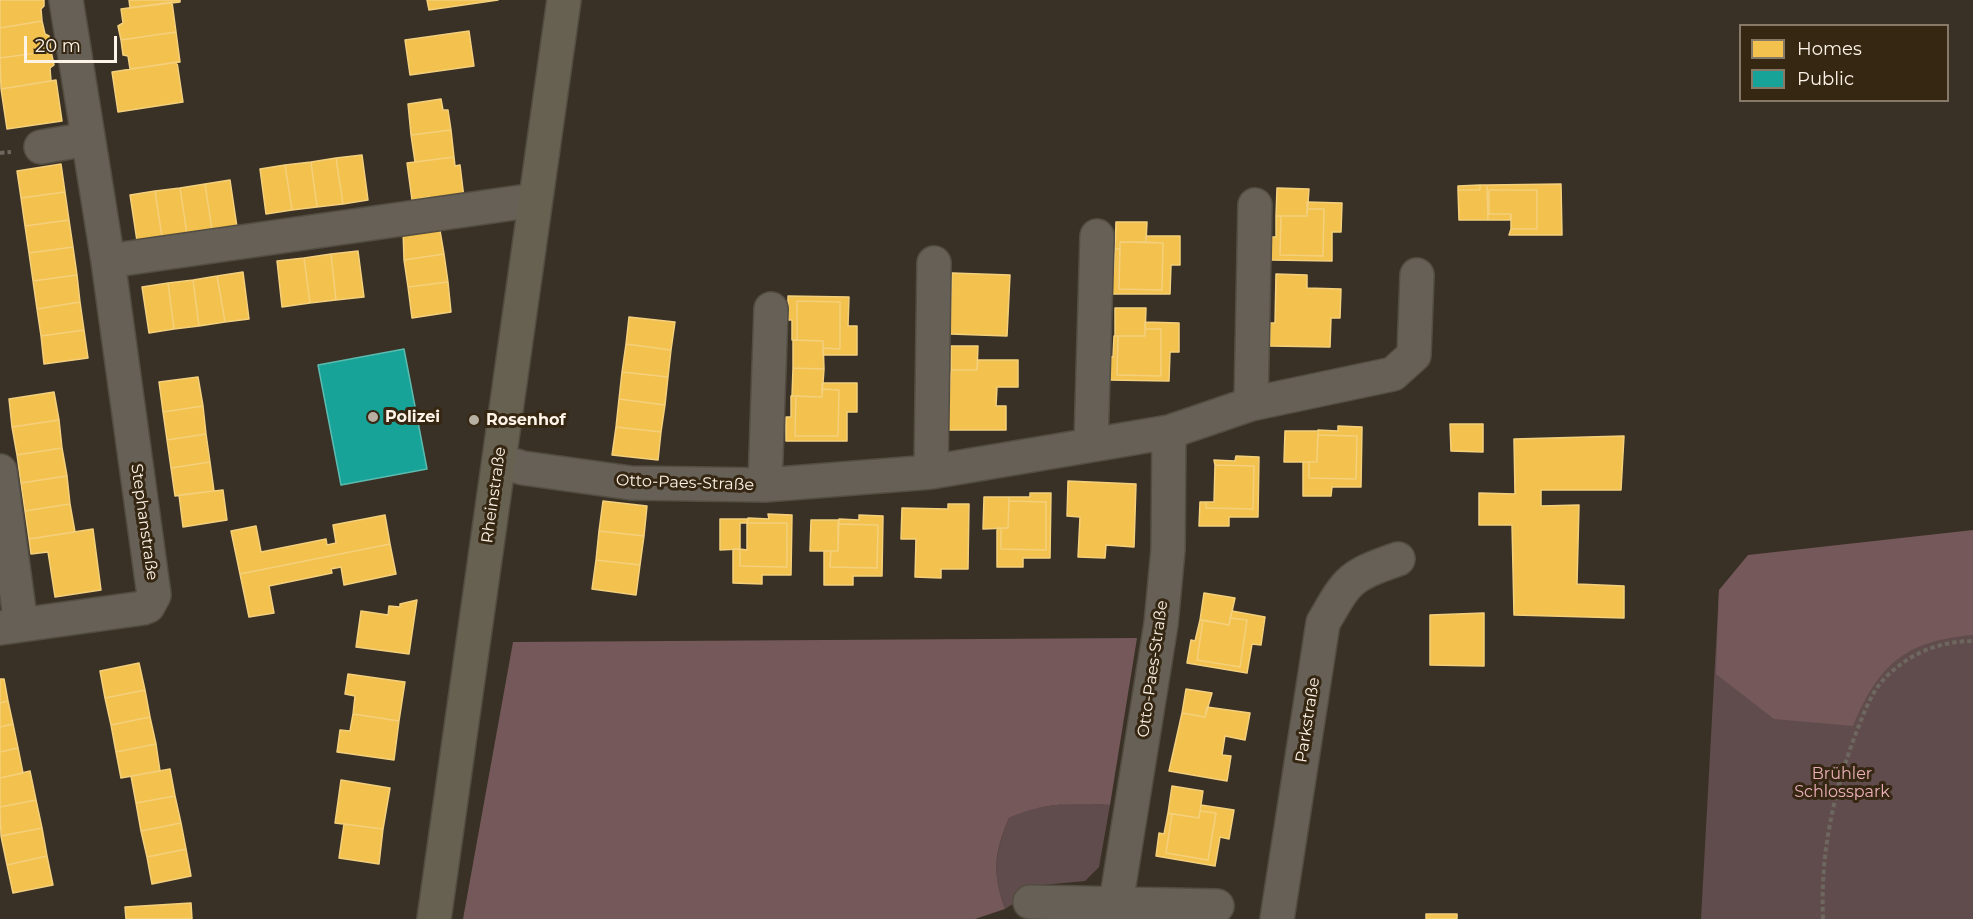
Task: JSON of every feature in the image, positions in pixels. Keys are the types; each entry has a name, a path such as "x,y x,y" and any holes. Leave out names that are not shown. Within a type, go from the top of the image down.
{"main road":[{"name":"Rheinstraße","path":"434,919 564,0"}],"street":[{"path":"66,0 108,261 535,200"},
{"path":"41,147 88,139"},
{"path":"1251,404 1255,205"},
{"path":"1091,444 1096,236"},
{"name":"Stephanstraße","path":"11,626 143,608 152,600 108,261"},
{"path":"931,472 933,263"},
{"name":"Otto-Paes-Straße","path":"499,461 523,468 631,483 765,485 931,472 1169,432 1251,404 1393,374 1414,355 1417,275"},
{"name":"Otto-Paes-Straße","path":"765,485 771,309"},
{"name":"Otto-Paes-Straße","path":"1116,903 1161,624 1168,550 1169,432"},
{"path":"0,471 11,626"},
{"name":"Parkstraße","path":"1277,919 1323,623 1346,584 1367,570 1398,559"},
{"path":"1030,902 1217,906"}],"path":[{"path":"1823,919 1826,858 1838,788 1848,753 1874,692 1886,677 1920,652 1960,641 1973,641"}],"green space":[{"name":"Brühler Schlosspark","path":"1973,532 1973,919 1701,919 1719,590"},
{"path":"1070,803 1110,805 1099,867 1085,881 1042,885 1005,909 998,884 996,864 1000,843 1009,818 1027,809"}],"shaded area":[{"path":"1973,530 1973,635 1929,643 1897,660 1873,686 1853,726 1774,719 1716,674 1719,590 1748,555"},
{"path":"1137,638 1110,805 1046,806 1009,818 1000,842 996,863 998,884 1005,909 975,919 463,919 513,642"}],"building: Homes":[{"path":"0,0 44,0 44,6 41,9 42,21 0,28"},
{"path":"129,0 180,0 180,2 130,8"},
{"path":"427,0 498,0 429,10"},
{"path":"172,2 176,32 121,40 118,26 123,23 121,9"},
{"path":"42,21 45,34 49,36 51,51 0,58 0,28"},
{"path":"469,31 474,66 410,75 405,40"},
{"path":"176,32 180,62 130,69 128,56 123,55 121,40"},
{"path":"51,51 54,65 50,68 51,81 1,89 0,58"},
{"path":"177,62 183,102 118,112 112,72"},
{"path":"56,80 62,121 7,129 1,89"},
{"path":"441,99 443,110 448,110 451,130 411,135 408,104"},
{"path":"451,130 454,157 415,162 411,135"},
{"path":"362,155 368,200 343,204 336,158"},
{"path":"454,157 455,166 460,165 464,198 429,203 429,197 412,200 407,163"},
{"path":"336,158 343,204 317,207 311,162"},
{"path":"311,162 317,207 292,210 285,165"},
{"path":"61,164 65,192 21,198 17,171"},
{"path":"285,165 292,210 266,214 260,169"},
{"path":"230,180 237,227 212,230 205,184"},
{"path":"205,184 212,230 187,234 180,188"},
{"path":"1561,184 1562,235 1509,235 1511,229 1537,229 1537,190 1489,190 1489,214 1511,214 1510,220 1488,220 1487,185"},
{"path":"1480,185 1480,190 1458,190 1458,186"},
{"path":"1480,185 1487,185 1488,220 1459,220 1458,190 1480,190"},
{"path":"180,188 187,234 162,237 155,191"},
{"path":"1277,188 1309,189 1307,216 1276,216"},
{"path":"1489,190 1537,190 1537,229 1511,229 1511,214 1489,214"},
{"path":"155,191 162,237 137,241 130,195"},
{"path":"65,192 69,220 25,226 21,198"},
{"path":"1307,202 1342,203 1341,232 1332,232 1332,261 1271,260 1271,237 1276,237 1276,216 1281,216 1280,255 1323,256 1324,209 1307,209"},
{"path":"1307,209 1324,209 1323,256 1280,255 1281,216 1307,216"},
{"path":"69,220 73,247 29,253 25,226"},
{"path":"1116,222 1147,222 1146,242 1120,242 1120,249 1115,249"},
{"path":"439,225 444,254 404,260 403,230"},
{"path":"1146,236 1180,236 1180,265 1171,265 1170,294 1110,294 1110,270 1114,270 1115,249 1120,249 1119,289 1162,290 1163,243 1146,242"},
{"path":"1120,242 1163,243 1162,290 1119,289"},
{"path":"73,247 77,275 33,281 29,253"},
{"path":"358,251 364,297 336,300 331,254"},
{"path":"331,254 336,300 310,303 304,258"},
{"path":"444,254 448,282 408,287 404,260"},
{"path":"304,258 310,303 282,307 277,261"},
{"path":"243,272 249,319 225,322 217,276"},
{"path":"952,273 1010,275 1007,336 950,334"},
{"path":"1276,274 1307,275 1307,288 1341,289 1340,318 1331,318 1330,347 1270,346 1270,323 1275,323"},
{"path":"77,275 80,302 37,309 33,281"},
{"path":"217,276 225,322 199,326 193,280"},
{"path":"193,280 199,326 174,329 168,283"},
{"path":"448,282 451,312 412,318 408,287"},
{"path":"168,283 174,329 149,333 142,287"},
{"path":"788,296 849,297 848,326 857,326 857,355 823,355 823,348 840,349 840,302 797,301 797,340 792,340 792,320 788,320"},
{"path":"797,301 840,302 840,349 823,348 823,341 797,340"},
{"path":"80,302 84,330 41,336 37,309"},
{"path":"1115,308 1146,308 1145,336 1115,336"},
{"path":"629,317 675,322 671,350 626,344"},
{"path":"1145,322 1179,323 1179,352 1170,352 1169,381 1108,380 1109,356 1113,357 1114,336 1118,336 1117,375 1161,376 1161,329 1145,329"},
{"path":"1145,329 1161,329 1161,376 1117,375 1118,336 1145,336"},
{"path":"84,330 88,358 44,364 41,336"},
{"path":"793,340 823,341 824,369 793,368"},
{"path":"626,344 671,350 668,377 622,372"},
{"path":"951,346 978,346 977,370 951,370"},
{"path":"978,360 1018,360 1018,387 997,387 996,406 1006,406 1006,430 947,430 951,370 977,370"},
{"path":"793,368 824,369 822,397 792,396"},
{"path":"622,372 668,377 665,405 619,399"},
{"path":"198,377 203,406 163,412 159,382"},
{"path":"822,383 857,383 857,412 847,412 847,441 786,441 786,417 791,417 791,396 796,396 795,436 838,436 839,390 822,389"},
{"path":"822,389 839,390 838,436 795,436 796,396 822,397"},
{"path":"54,392 59,420 12,427 9,399"},
{"path":"619,399 665,405 661,432 616,427"},
{"path":"203,406 206,434 167,440 163,412"},
{"path":"59,420 62,448 17,455 12,427"},
{"path":"1450,424 1483,424 1483,452 1451,451"},
{"path":"1338,426 1362,427 1361,487 1332,487 1331,496 1303,496 1303,462 1309,462 1309,478 1356,479 1357,436 1318,435 1318,430 1338,431"},
{"path":"616,427 661,432 658,460 612,455"},
{"path":"1285,431 1318,431 1317,462 1284,462"},
{"path":"206,434 210,462 171,468 167,440"},
{"path":"1318,435 1357,436 1356,479 1309,478 1309,462 1317,462"},
{"path":"1624,436 1621,490 1541,490 1541,506 1579,505 1577,584 1624,586 1624,618 1514,615 1512,525 1479,525 1479,493 1515,494 1514,439"},
{"path":"62,448 67,476 21,483 17,455"},
{"path":"1236,456 1259,457 1258,517 1229,517 1229,526 1199,526 1200,502 1206,502 1206,508 1253,509 1254,466 1215,465 1214,460 1235,461"},
{"path":"210,462 214,491 175,496 171,468"},
{"path":"1215,465 1254,466 1253,509 1206,508 1206,502 1214,502"},
{"path":"67,476 70,504 25,511 21,483"},
{"path":"1068,481 1136,484 1134,547 1106,545 1105,558 1078,557 1080,517 1067,516"},
{"path":"223,490 227,520 183,527 179,495"},
{"path":"1030,493 1051,493 1050,558 1023,558 1023,567 997,567 997,528 1001,528 1001,549 1046,550 1046,502 1009,501 1009,497 1030,497"},
{"path":"984,497 1009,497 1008,528 983,529"},
{"path":"603,501 647,506 644,536 599,531"},
{"path":"1009,501 1046,502 1046,550 1001,549 1001,528 1008,528"},
{"path":"70,504 75,532 29,539 25,511"},
{"path":"948,504 969,504 968,569 941,569 941,578 915,577 916,539 901,539 902,508 948,509"},
{"path":"768,514 792,515 791,575 762,575 762,584 733,583 733,549 740,549 740,566 787,567 787,523 747,523 748,518 769,519"},
{"path":"385,515 390,544 240,574 231,531 256,526 261,552 326,539 327,545 336,543 333,525"},
{"path":"859,515 883,516 882,576 853,576 853,585 824,585 824,551 831,551 830,567 877,568 878,525 838,524 839,519 859,520"},
{"path":"720,519 748,519 747,523 740,523 740,549 720,550"},
{"path":"811,520 839,520 838,551 810,551"},
{"path":"747,523 787,523 787,567 740,566 740,549 747,550"},
{"path":"838,524 878,525 877,568 830,567 831,551 838,551"},
{"path":"93,529 101,590 55,597 48,552 31,554 29,539"},
{"path":"599,531 644,536 640,565 596,560"},
{"path":"390,544 396,574 344,585 341,567 331,569 332,573 269,586 274,613 249,617 240,574"},
{"path":"596,560 640,565 636,595 592,589"},
{"path":"1204,593 1235,598 1229,625 1200,620"},
{"path":"417,600 409,654 356,647 361,611 388,615 389,606 400,607 400,604"},
{"path":"1232,611 1265,617 1261,645 1252,644 1247,673 1187,663 1191,640 1195,641 1200,620 1203,620 1197,660 1240,667 1247,620 1230,618"},
{"path":"1484,613 1484,666 1430,665 1430,615"},
{"path":"1230,618 1247,620 1240,667 1197,660 1203,620 1229,625"},
{"path":"139,663 145,690 105,698 100,671"},
{"path":"348,674 405,682 399,721 353,714 355,696 345,694"},
{"path":"0,679 4,679 8,701 0,703"},
{"path":"1186,689 1212,693 1205,717 1182,713"},
{"path":"145,690 150,717 111,725 105,698"},
{"path":"8,701 13,724 0,727 0,703"},
{"path":"1207,707 1250,713 1245,740 1225,736 1222,755 1231,756 1227,781 1169,771 1182,713 1205,717"},
{"path":"353,714 399,721 394,760 337,752 340,730 350,731"},
{"path":"150,717 156,744 116,752 111,725"},
{"path":"13,724 18,748 0,752 0,727"},
{"path":"156,744 160,771 121,778 116,752"},
{"path":"18,748 23,773 0,778 0,752"},
{"path":"170,769 175,796 136,803 131,776"},
{"path":"30,771 36,800 0,807 0,778"},
{"path":"341,780 390,788 383,829 335,823"},
{"path":"1172,786 1203,791 1199,818 1168,813"},
{"path":"175,796 181,823 141,831 136,803"},
{"path":"36,800 42,828 1,836 0,807"},
{"path":"1201,805 1234,810 1229,839 1220,837 1215,866 1156,856 1159,833 1164,834 1168,813 1172,814 1166,853 1208,860 1216,813 1200,811"},
{"path":"1200,811 1216,813 1208,860 1166,853 1172,814 1199,818"},
{"path":"181,823 186,849 147,857 141,831"},
{"path":"344,824 383,829 379,864 339,858"},
{"path":"42,828 47,856 7,865 1,836"},
{"path":"186,849 191,876 152,884 147,857"},
{"path":"47,856 53,885 13,893 7,865"},
{"path":"191,903 192,919 126,919 125,907"},
{"path":"1426,914 1457,914 1457,919 1426,919"}],"building: Public":[{"name":"Polizei","path":"404,349 427,469 341,485 318,365"}],"place":[{"name":"Polizei","path":"373,417"},
{"name":"Rosenhof","path":"474,420"}]}
